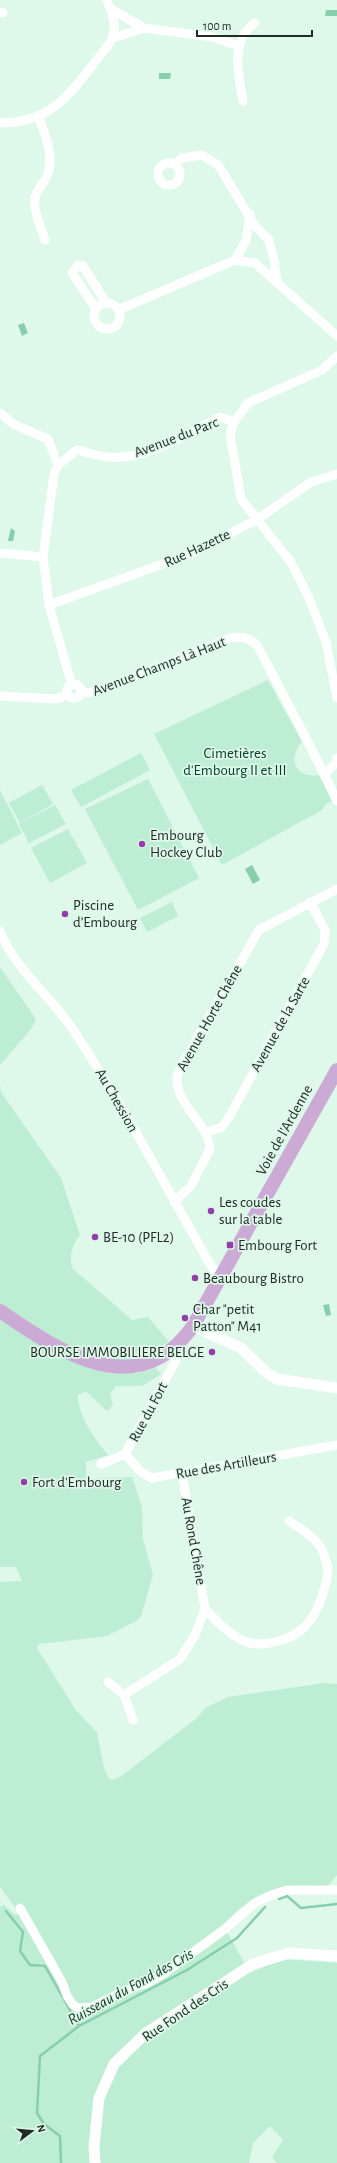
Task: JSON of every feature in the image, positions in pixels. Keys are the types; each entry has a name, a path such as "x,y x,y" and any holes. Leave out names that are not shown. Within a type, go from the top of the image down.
{"main road":[{"name":"Voie de l'Ardenne","path":"0,1311 68,1352 82,1359 108,1367 133,1367 144,1365 164,1355 178,1344 193,1326 222,1277 337,1070"}],"street":[{"path":"109,4 144,28"},
{"path":"0,123 27,120 38,116 53,109 72,92 113,38 114,22 109,4"},
{"path":"243,101 238,64 239,46 243,36 255,23"},
{"path":"113,38 144,28 212,37 239,46"},
{"path":"38,116 47,136 50,162 47,175 35,196 36,211 45,240"},
{"path":"174,164 182,158 202,155 218,165 250,214 256,226 269,240 274,260 276,282"},
{"path":"235,260 246,241 250,214"},
{"path":"118,310 235,260 255,263 337,336"},
{"path":"96,309 72,273 78,266 83,266 106,303 113,305 118,310 120,316 118,323 107,329 101,327 96,322 94,316 96,309 106,303"},
{"name":"Avenue du Parc","path":"58,464 77,450 108,457 133,456 159,447 220,417 234,422 248,403 322,370 337,356"},
{"path":"0,413 13,424 48,439 58,464 54,474 43,557 49,605 72,685"},
{"path":"234,422 230,434 240,499 258,519 290,562 309,598 326,642 336,685 337,698"},
{"name":"Rue Hazette","path":"49,605 193,553 258,519 311,482 337,474"},
{"path":"0,553 43,557"},
{"name":"Avenue Champs Là Haut","path":"81,692 89,693 106,688 230,638 249,638 257,644 325,773 337,800"},
{"name":"Avenue Champs Là Haut","path":"68,694 68,690 72,685 78,686 81,692"},
{"name":"Avenue Champs Là Haut","path":"68,694 75,698 81,692"},
{"name":"Avenue Champs Là Haut","path":"0,696 57,699 68,694"},
{"path":"325,773 336,762 337,758"},
{"name":"Avenue Horte Chêne","path":"174,1202 191,1186 210,1149 205,1133 181,1096 176,1079 183,1063 259,930 337,889"},
{"name":"Avenue de la Sarte","path":"205,1133 222,1127 229,1118 324,944 325,930 310,902"},
{"name":"Au Chession","path":"0,932 22,967 71,1027 107,1081 211,1266 222,1277"},
{"path":"193,1326 241,1348 268,1374 277,1379 337,1388"},
{"name":"Rue du Fort","path":"101,1464 125,1454 176,1360 178,1344"},
{"name":"Rue des Artilleurs","path":"125,1454 141,1472 152,1478 337,1445"},
{"name":"Au Rond Chêne","path":"182,1473 205,1609"},
{"path":"124,1695 180,1659 195,1635 205,1609 224,1628 242,1641 266,1644 290,1637 308,1623 333,1572 322,1549 310,1534 289,1521"},
{"path":"108,1682 124,1695 133,1720"},
{"path":"20,1908 62,1982 67,1996 73,2005 78,2008 92,2007 122,1992 147,1983 166,1972 226,1930 255,1903 270,1896 287,1890 337,1890"},
{"name":"Rue Fond des Cris","path":"95,2163 94,2146 99,2098 114,2064 146,2033 253,1964 289,1953 337,1956"}],"green space":[{"name":"Cimetières d'Embourg II et III","path":"268,680 302,742 297,748 295,755 296,766 305,774 319,775 332,801 325,805 322,810 222,865 154,734"},
{"path":"141,753 150,770 81,807 71,790"},
{"name":"Embourg Hockey Club","path":"148,779 199,878 138,910 85,809"},
{"path":"42,785 53,804 20,823 9,803"},
{"path":"0,790 22,833 0,845"},
{"path":"55,805 66,824 29,843 19,824"},
{"path":"68,829 87,863 50,883 31,848"},
{"path":"172,902 178,916 147,932 140,918"},
{"path":"0,967 36,1019 31,1029 0,1065"},
{"path":"0,1085 1,1092 61,1178 80,1235 72,1251 72,1268 132,1320 148,1317 169,1342 149,1354 130,1359 134,1374 156,1368 161,1374 142,1386 116,1386 110,1394 113,1405 107,1411 86,1391 78,1395 81,1411 88,1427 108,1455 86,1462 86,1481 98,1478 132,1477 142,1507 143,1539 153,1575 141,1616 136,1621 107,1636 39,1644 37,1648 75,1709 97,1733 104,1768 108,1777 112,1780 120,1777 197,1718 205,1708 228,1697 325,1683 337,1684 337,1875 328,1886 290,1886 267,1892 243,1906 223,1925 250,1973 282,1959 337,1963 337,2163 277,2163 272,2157 283,2140 270,2126 253,2143 249,2163 0,2163 0,1907 4,1905 15,1915 19,1913 0,1887 0,1582 22,1581 16,1567 0,1567"}],"shaded area":[{"path":"326,10 337,10 337,16 325,16"},
{"path":"159,73 171,73 170,79 159,79"},
{"path":"24,323 28,333 22,336 18,325"},
{"path":"11,528 15,531 13,541 8,541"},
{"path":"252,865 260,880 253,884 245,869"},
{"path":"329,1304 331,1315 326,1316 323,1305"}],"waterway":[{"path":"279,1899 287,1896 301,1908 337,1904"},
{"name":"Ruisseau du Fond des Cris","path":"61,2163 60,2136 44,2124 37,2113 40,2056 79,2026 187,1970 237,1938 265,1907"},
{"path":"6,1911 23,1932 20,1951 30,1965 45,1966 79,2026"}],"place":[{"name":"Embourg Hockey Club","path":"142,844"},
{"name":"Piscine d’Embourg","path":"65,914"},
{"name":"Les coudes sur la table","path":"211,1211"},
{"name":"BE-10 (PFL2)","path":"95,1237"},
{"name":"Embourg Fort","path":"230,1245"},
{"name":"Beaubourg Bistro","path":"195,1278"},
{"name":"Char \"petit Patton\" M41","path":"185,1318"},
{"name":"BOURSE IMMOBILIERE BELGE","path":"212,1352"},
{"name":"Fort d'Embourg","path":"24,1482"}]}
